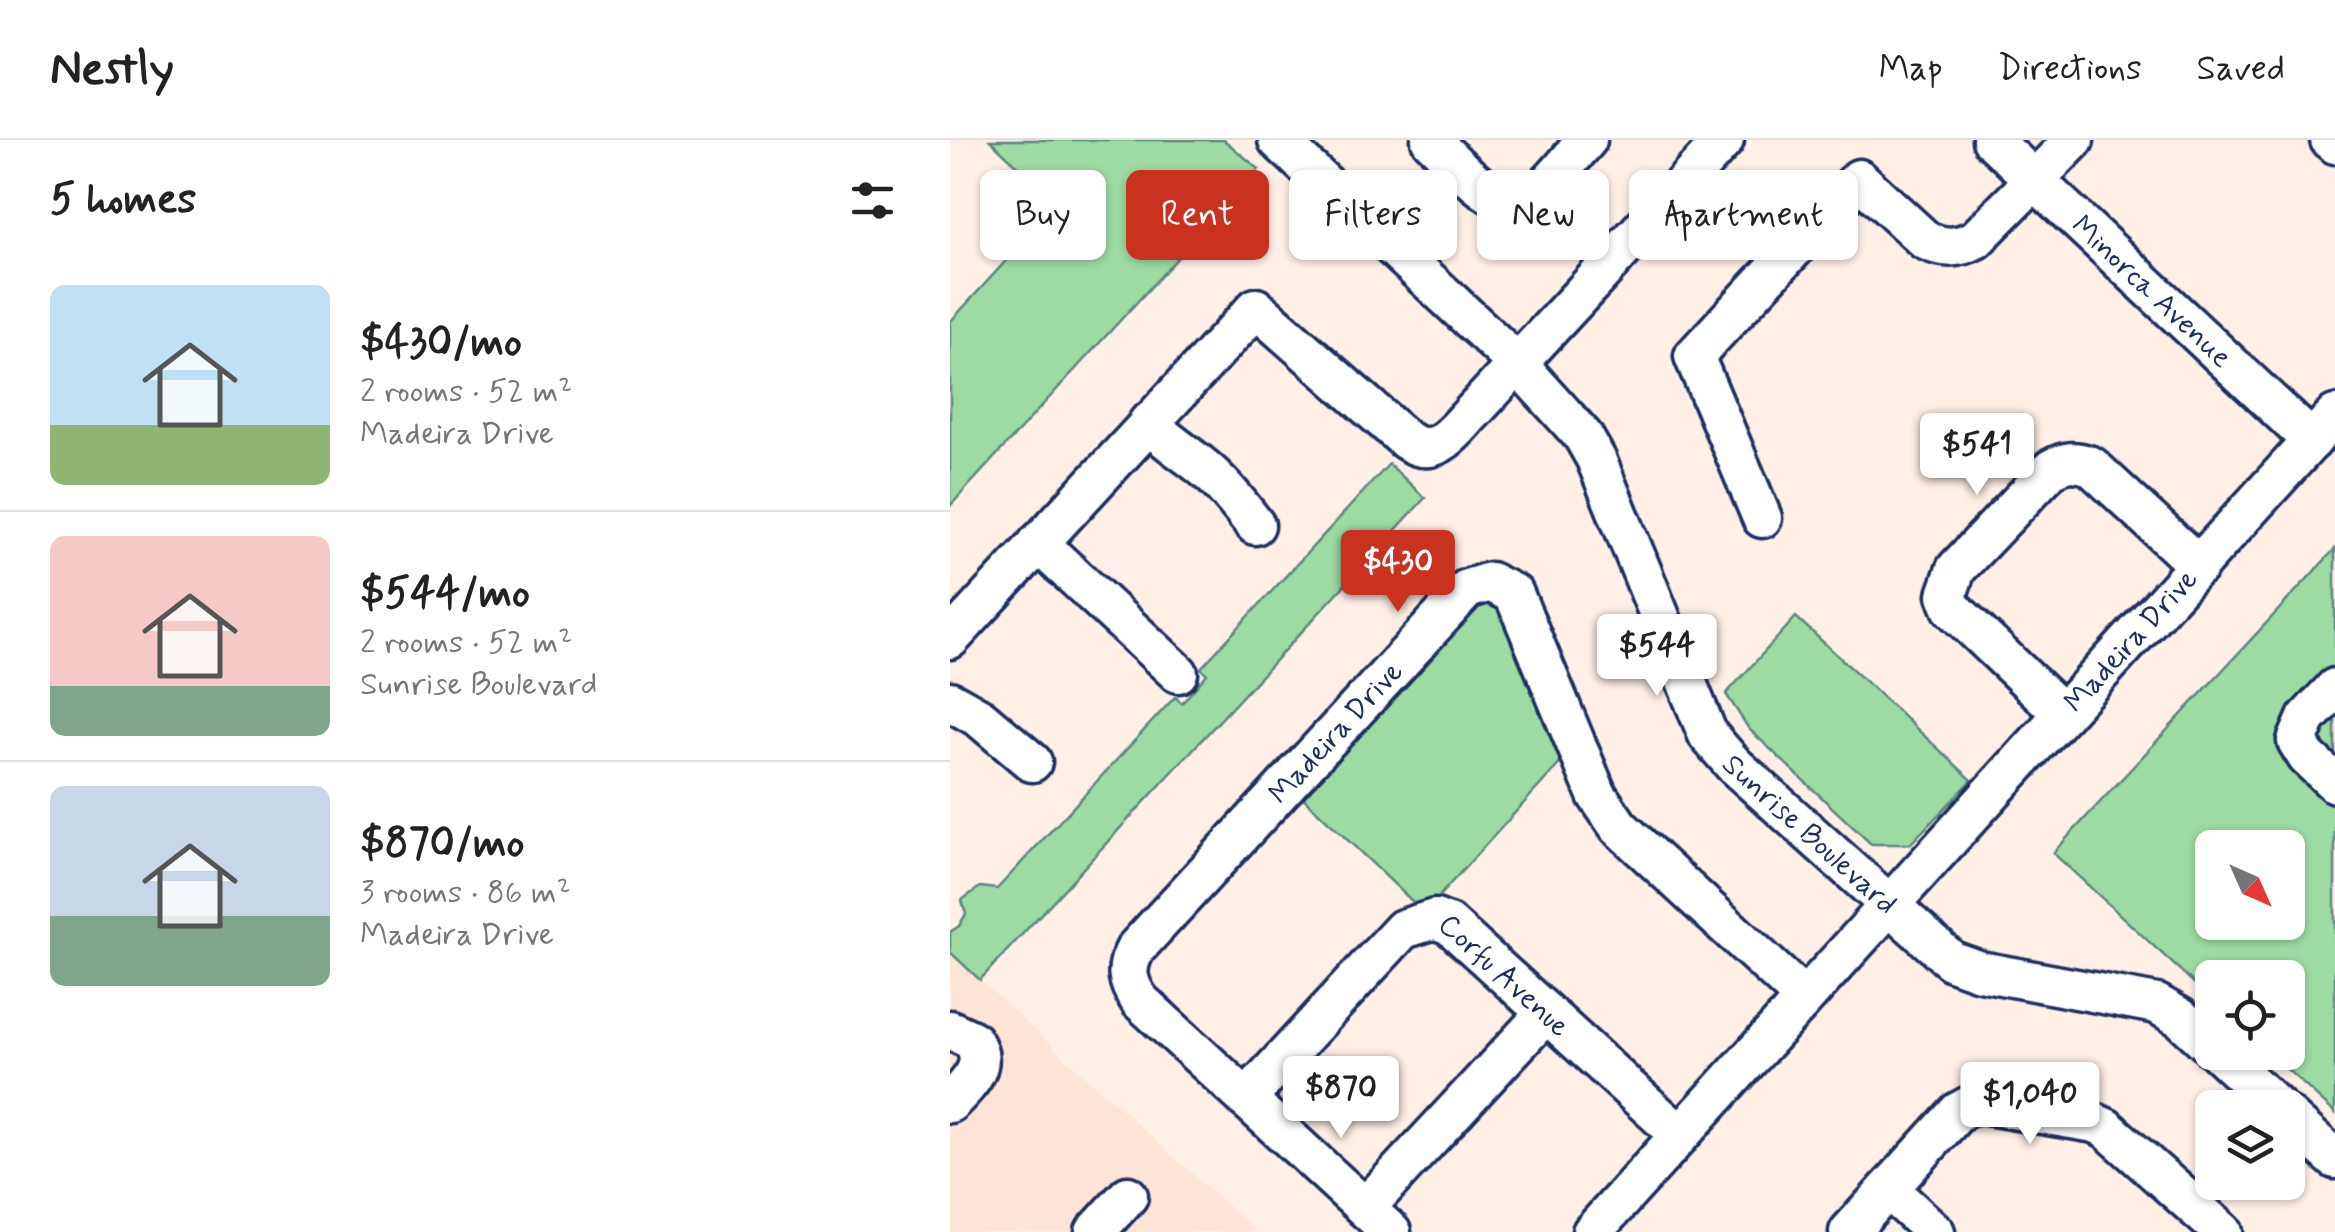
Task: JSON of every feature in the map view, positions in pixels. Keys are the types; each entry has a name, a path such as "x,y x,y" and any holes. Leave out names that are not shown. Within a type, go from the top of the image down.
{"street":[{"name":"Sunrise Boulevard","path":"1278,140 1518,364 1590,447 1715,746 1942,954 1960,966 2157,1004 2195,1031"},
{"path":"1431,140 1495,198 1516,204 1534,197 1587,140"},
{"path":"950,639 1256,308 1406,440 1421,448 1435,447 1518,364 1724,140"},
{"name":"Minorca Avenue","path":"1992,140 2324,428"},
{"path":"1762,518 1694,356 1859,178 1925,240 1952,248 1976,240 2074,140"},
{"path":"1148,423 1225,488 1255,524"},
{"name":"Madeira Drive","path":"1592,1232 2324,428"},
{"path":"2064,714 1952,608 1947,595 1956,569 2051,469 2077,461 2091,466 2199,566"},
{"path":"1038,544 1178,673"},
{"name":"Madeira Drive","path":"1378,1220 1140,1001 1128,982 1129,960 1468,589 1490,582 1514,594 1597,795 1619,827 1804,998"},
{"path":"2335,688 2307,718 2298,741 2308,757 2335,783"},
{"path":"950,701 980,718 1032,762"},
{"name":"Corfu Avenue","path":"1246,1099 1403,929 1436,919 1450,925 1680,1135"},
{"path":"1378,1220 1546,1013"},
{"path":"950,1030 972,1040 980,1056 976,1075 950,1103"},
{"path":"2237,1070 2259,1090"},
{"path":"1848,1232 1958,1112 1982,1104 2106,1128 2222,1232"},
{"path":"2305,1132 2335,1159"},
{"path":"1888,1189 1935,1232"},
{"path":"1095,1232 1128,1196"}],"shaded area":[{"path":"950,952 980,980 1256,1232 950,1232"}],"green space":[{"path":"990,140 1224,140 1259,169 1126,170 1126,260 1176,260 950,506 950,322 1007,260 1106,260 1106,170 1022,170"},
{"path":"1389,464 1425,498 980,980 950,952 950,932 966,914 962,900 980,887 997,889 1175,697 1182,703 1207,674 1201,668"},
{"path":"2335,549 2335,1113 2288,1070 2305,1070 2305,960 2195,960 2195,984 2053,853"},
{"path":"1474,600 1498,601 1564,759 1436,904 1415,904 1296,791"},
{"path":"1796,617 1972,780 1910,844 1871,844 1749,729 1726,694"}]}
